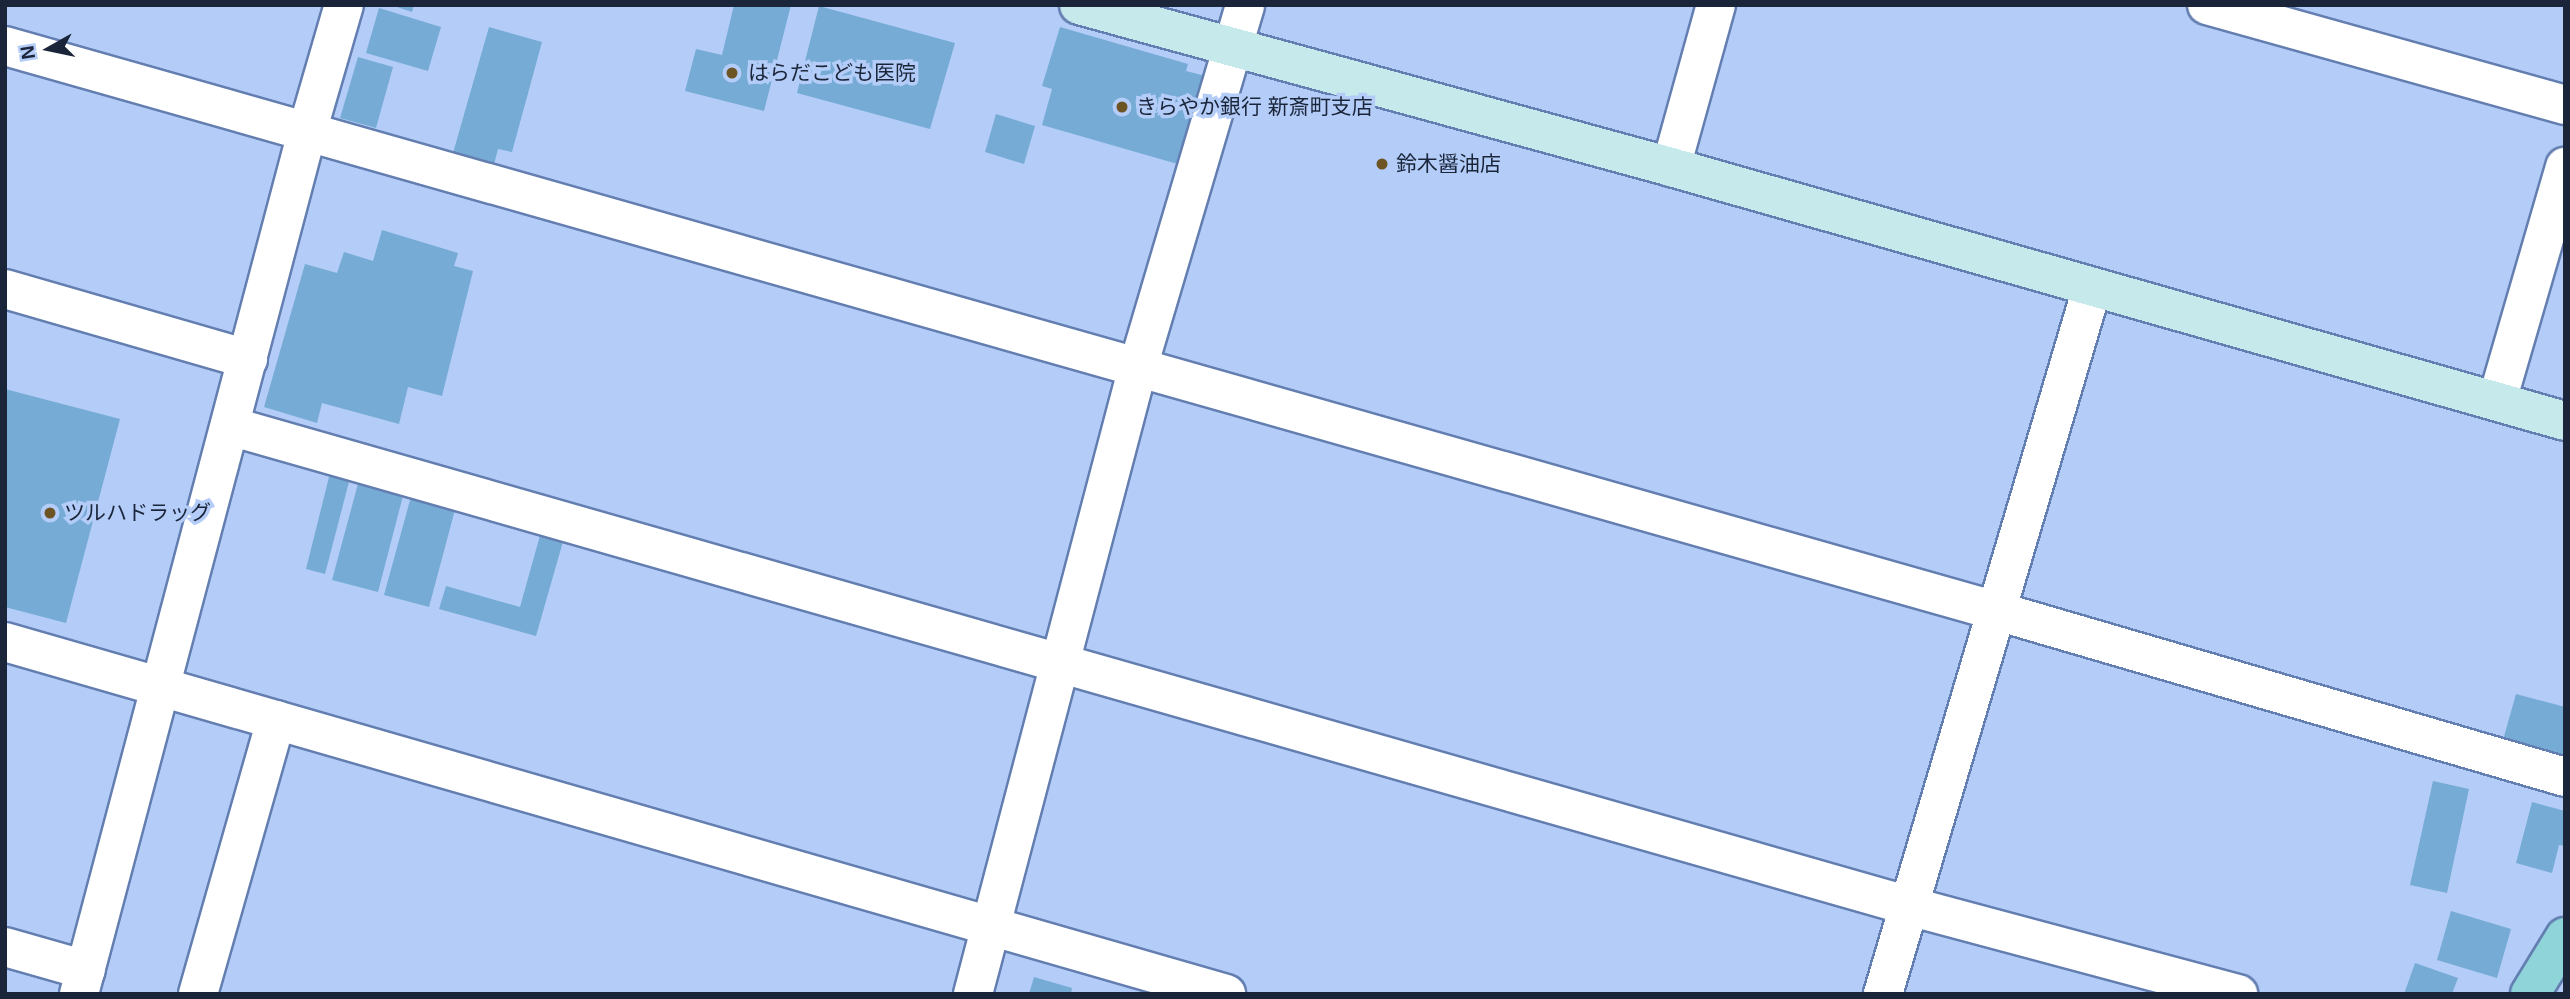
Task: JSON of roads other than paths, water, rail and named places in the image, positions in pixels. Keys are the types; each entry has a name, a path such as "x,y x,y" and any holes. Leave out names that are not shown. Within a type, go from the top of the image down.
{"main road":[{"path":"2530,994 2565,937"}],"street":[{"path":"5,947 82,982 307,132 344,5"},
{"path":"1079,5 1671,167 2565,421"},
{"path":"973,994 1138,367 1245,5"},
{"path":"1671,167 1716,5"},
{"path":"2207,5 2565,105"},
{"path":"5,46 1997,611 2565,777"},
{"path":"2497,401 2565,167"},
{"path":"1883,994 2092,288"},
{"path":"5,289 248,359"},
{"path":"230,426 1909,906 2238,994"},
{"path":"5,642 1226,994"},
{"path":"198,994 276,720"}],"place":[{"name":"はらだこども医院","path":"732,73"},
{"name":"きらやか銀行 新斎町支店","path":"1122,107"},
{"name":"鈴木醤油店","path":"1382,164"},
{"name":"ツルハドラッグ","path":"50,513"}]}
